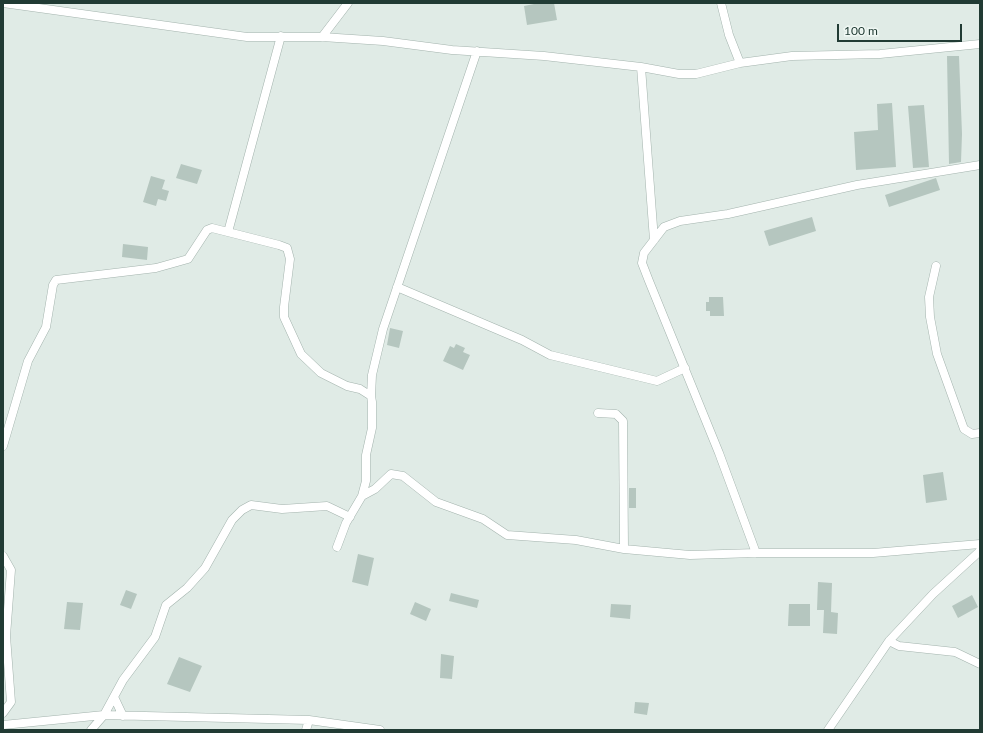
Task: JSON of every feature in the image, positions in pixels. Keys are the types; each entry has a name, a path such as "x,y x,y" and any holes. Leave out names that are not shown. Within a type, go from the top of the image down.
{"street":[{"path":"3,3 247,37 322,37 383,41 477,51 511,52 641,67 679,74 696,74 740,63 792,56 880,54 980,44"},
{"path":"322,37 348,3"},
{"path":"721,3 727,29 740,63"},
{"path":"228,232 281,36"},
{"path":"337,547 350,517 362,496 366,481 366,455 372,428 370,396 372,375 383,329 477,51"},
{"path":"641,67 654,240"},
{"path":"756,553 720,453 642,263 644,252 664,227 680,221 728,214 857,185 980,165"},
{"path":"3,446 28,361 46,327 53,285 56,280 156,268 188,259 207,230 212,228 287,248 290,259 284,317 301,354 321,373 347,386 360,389 370,396"},
{"path":"936,266 929,297 930,317 937,354 954,405 964,428 972,434 980,433"},
{"path":"397,287 522,340 550,355 657,381 685,368"},
{"path":"598,413 616,414 623,421 624,549"},
{"path":"362,496 375,489 391,474 403,476 436,502 483,519 507,535 576,540 624,549 690,555 756,553 873,554 980,544"},
{"path":"366,481 375,489"},
{"path":"91,730 104,715 123,680 155,637 166,606 187,588 205,568 232,520 242,510 251,506 282,509 327,506 350,517"},
{"path":"828,730 889,641 933,594 980,551"},
{"path":"3,556 11,570 6,636 12,702 3,713"},
{"path":"889,641 899,646 955,652 980,664"},
{"path":"114,697 123,716"},
{"path":"3,726 104,715 309,720 380,730"},
{"path":"306,730 309,720"},
{"path":"835,721 836,730"}],"building":[{"path":"539,3 554,3 557,20 527,25 524,6"},
{"path":"947,56 959,56 962,134 961,162 949,164"},
{"path":"892,103 896,167 856,170 854,132 878,130 877,104"},
{"path":"924,105 929,167 913,168 908,106"},
{"path":"181,164 202,170 197,184 176,178"},
{"path":"151,176 165,180 162,189 169,191 166,201 158,199 156,206 143,202"},
{"path":"936,178 940,190 889,207 885,195"},
{"path":"812,217 816,231 769,246 764,231"},
{"path":"123,244 148,247 147,260 122,257"},
{"path":"709,297 723,297 724,316 710,316 710,311 706,311 706,302 709,302"},
{"path":"390,328 403,331 399,348 387,345"},
{"path":"456,344 465,348 463,352 470,355 463,370 443,361 450,346 454,348"},
{"path":"943,472 947,500 926,503 923,475"},
{"path":"629,488 636,488 636,508 629,508"},
{"path":"358,554 374,558 368,586 352,582"},
{"path":"818,582 832,583 831,612 838,613 837,634 823,633 824,610 817,610"},
{"path":"126,590 137,594 131,609 120,605"},
{"path":"451,593 479,600 477,608 449,601"},
{"path":"972,595 978,607 958,618 952,606"},
{"path":"67,602 83,603 80,630 64,629"},
{"path":"415,602 431,609 426,621 410,614"},
{"path":"611,604 631,605 630,619 610,617"},
{"path":"789,604 810,604 810,626 788,626"},
{"path":"441,654 454,656 452,679 440,678"},
{"path":"179,657 202,666 190,692 167,684"},
{"path":"635,702 649,703 647,715 634,713"}]}
